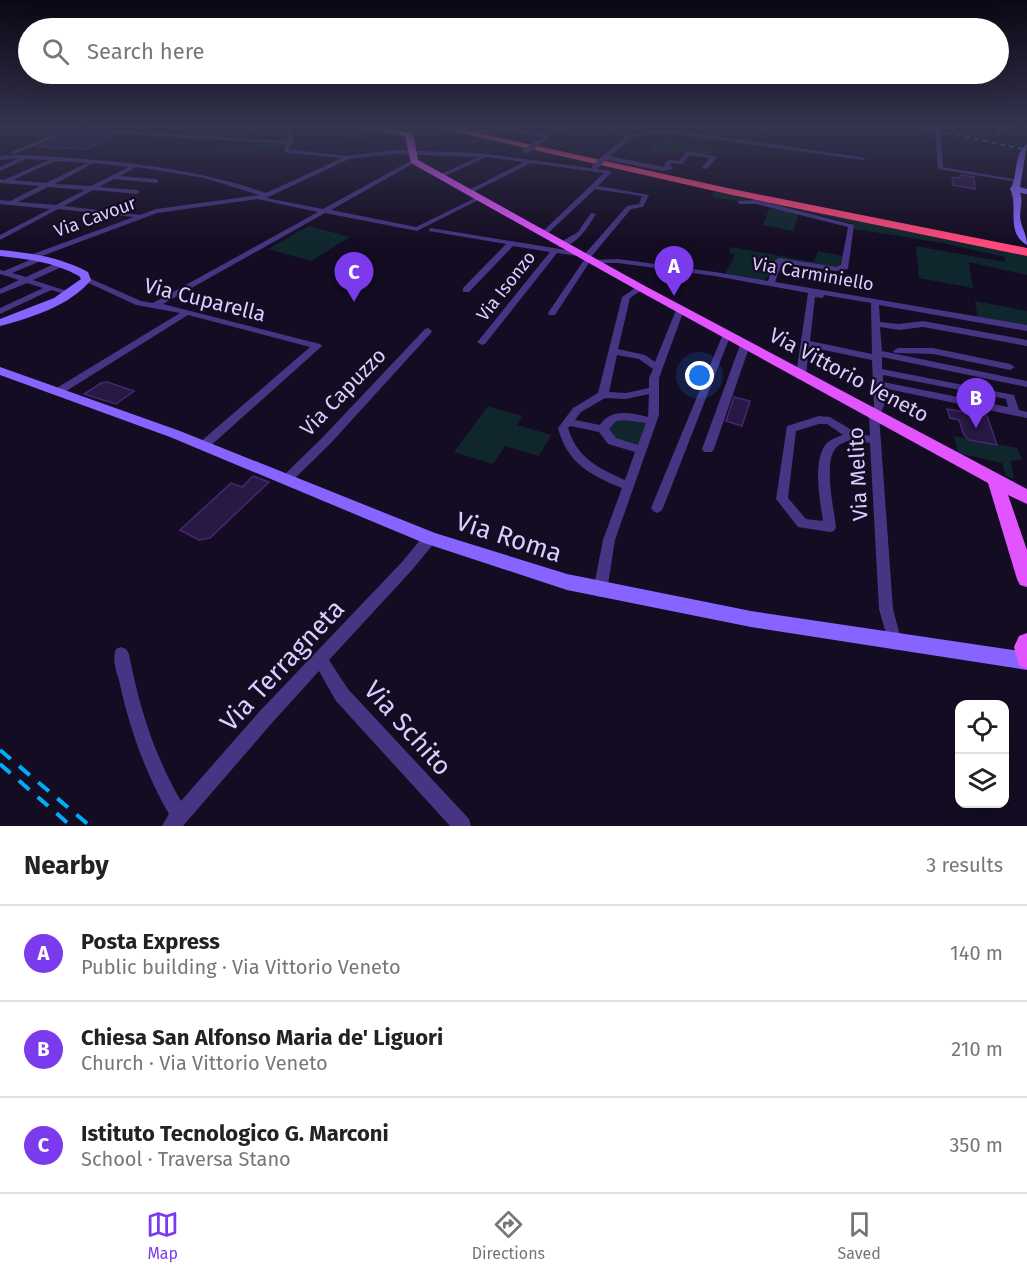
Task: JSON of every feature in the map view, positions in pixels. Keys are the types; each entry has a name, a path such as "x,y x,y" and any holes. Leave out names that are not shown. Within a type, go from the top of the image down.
{"highway":[{"path":"611,166 743,195 1024,248"},
{"path":"627,166 1024,248"}],"main road":[{"name":"Via Vittorio Veneto","path":"426,166 544,235 559,248 586,258 1027,496"},
{"path":"995,480 1027,579"},
{"path":"1027,643 1025,647 1027,660"}],"street":[{"path":"2,182 40,166"},
{"path":"0,208 86,166"},
{"path":"128,166 180,171 234,184 265,196"},
{"path":"0,238 134,166"},
{"name":"Via Cavour","path":"2,273 36,257 141,216 175,207 265,196 330,166"},
{"path":"155,305 323,211 399,166"},
{"path":"441,176 465,166"},
{"path":"256,197 417,229 524,166"},
{"name":"Via Cavour","path":"568,166 594,168"},
{"path":"544,235 610,173 594,168 596,166"},
{"path":"646,166 670,168 667,166"},
{"path":"940,166 940,168 1022,190"},
{"path":"1018,166 1022,190 1016,221 1024,248"},
{"path":"113,177 156,181"},
{"path":"2,182 137,192"},
{"path":"552,314 586,258 630,207 641,206 646,195 595,187"},
{"path":"0,202 141,216"},
{"path":"740,202 756,202 852,225 845,267 836,269 779,260 771,283"},
{"name":"Via Isonzo","path":"482,342 559,248 580,232 593,214"},
{"path":"431,230 559,248"},
{"path":"466,290 511,243"},
{"path":"0,253 36,257 61,264 84,274 86,280 69,293 25,315 0,323"},
{"name":"Via Carminiello","path":"586,258 771,283 1025,328"},
{"path":"0,292 61,264"},
{"path":"2,273 69,293"},
{"name":"Via Cuparella","path":"86,280 139,303 155,305 317,346 203,446"},
{"path":"2,308 51,287"},
{"path":"603,395 626,297 641,288"},
{"path":"801,375 812,294 868,305 875,354"},
{"name":"Via Melito","path":"875,302 875,354 879,406 874,415 886,609 895,643"},
{"path":"2,308 25,315"},
{"path":"600,591 609,540 652,421 656,406 654,390 658,368 680,310"},
{"path":"59,391 186,313"},
{"path":"876,324 899,327 923,324 1027,343"},
{"path":"1025,328 1027,337"},
{"name":"Via Capuzzo","path":"286,480 326,441 428,331"},
{"path":"657,508 727,334"},
{"path":"806,343 1027,384"},
{"name":"Via Vittorio Veneto","path":"708,449 745,345"},
{"path":"612,351 642,357 658,368"},
{"path":"875,354 933,351 1010,367"},
{"name":"Via Roma","path":"0,371 203,446 430,538 531,572 600,591 895,643 1027,660"},
{"path":"878,371 1010,397 1014,412"},
{"path":"878,384 1027,415"},
{"path":"628,486 598,473 572,452 565,440 563,428 577,410 603,395 626,396 654,390"},
{"path":"603,429 610,419 618,416 652,421"},
{"path":"852,435 831,446 827,455 825,488 830,528 802,523 782,499 791,429 819,420 830,421 852,435 876,441"},
{"path":"567,422 603,429 612,441 641,450"},
{"name":"Via Terragneta","path":"175,821 265,718 321,660 430,538"},
{"path":"121,654 127,687 145,746 175,821"},
{"name":"Via Schito","path":"321,660 342,695 462,826"}],"green space":[{"path":"715,192 1027,255 1027,275 969,262 973,288 919,278 916,246 1005,262 1005,257 943,243 854,229 852,223 751,200 736,201 712,197"},
{"path":"770,207 799,213 793,231 763,225"},
{"path":"309,226 350,237 311,261 268,249"},
{"path":"731,247 814,262 818,251 844,256 843,265 838,268 776,258 769,276 763,281 725,274 735,255 729,252"},
{"path":"975,301 1027,311 1027,327 978,319"},
{"path":"488,406 522,416 517,425 551,435 539,456 505,446 493,464 454,452"},
{"path":"613,418 650,421 638,446 625,444 606,433"},
{"path":"954,436 1017,448 1022,460 1011,461 1014,479 1006,476 1002,463 958,453"}],"building":[{"path":"960,175 974,177 975,189 953,185 952,177 960,178"},
{"path":"107,382 134,391 116,404 84,394 101,383"},
{"path":"734,397 750,401 742,426 726,421"},
{"path":"947,409 987,416 997,445 969,440 964,435 959,420 950,418"},
{"path":"253,476 269,482 210,538 199,540 180,530 231,483 242,487"}],"railway":[{"path":"0,750 90,826"},
{"path":"0,764 71,826"}],"place":[{"name":"Posta Express","path":"674,296"},
{"name":"Istituto Tecnologico G. Marconi","path":"354,302"},
{"name":"Chiesa San Alfonso Maria de' Liguori","path":"976,428"}]}
